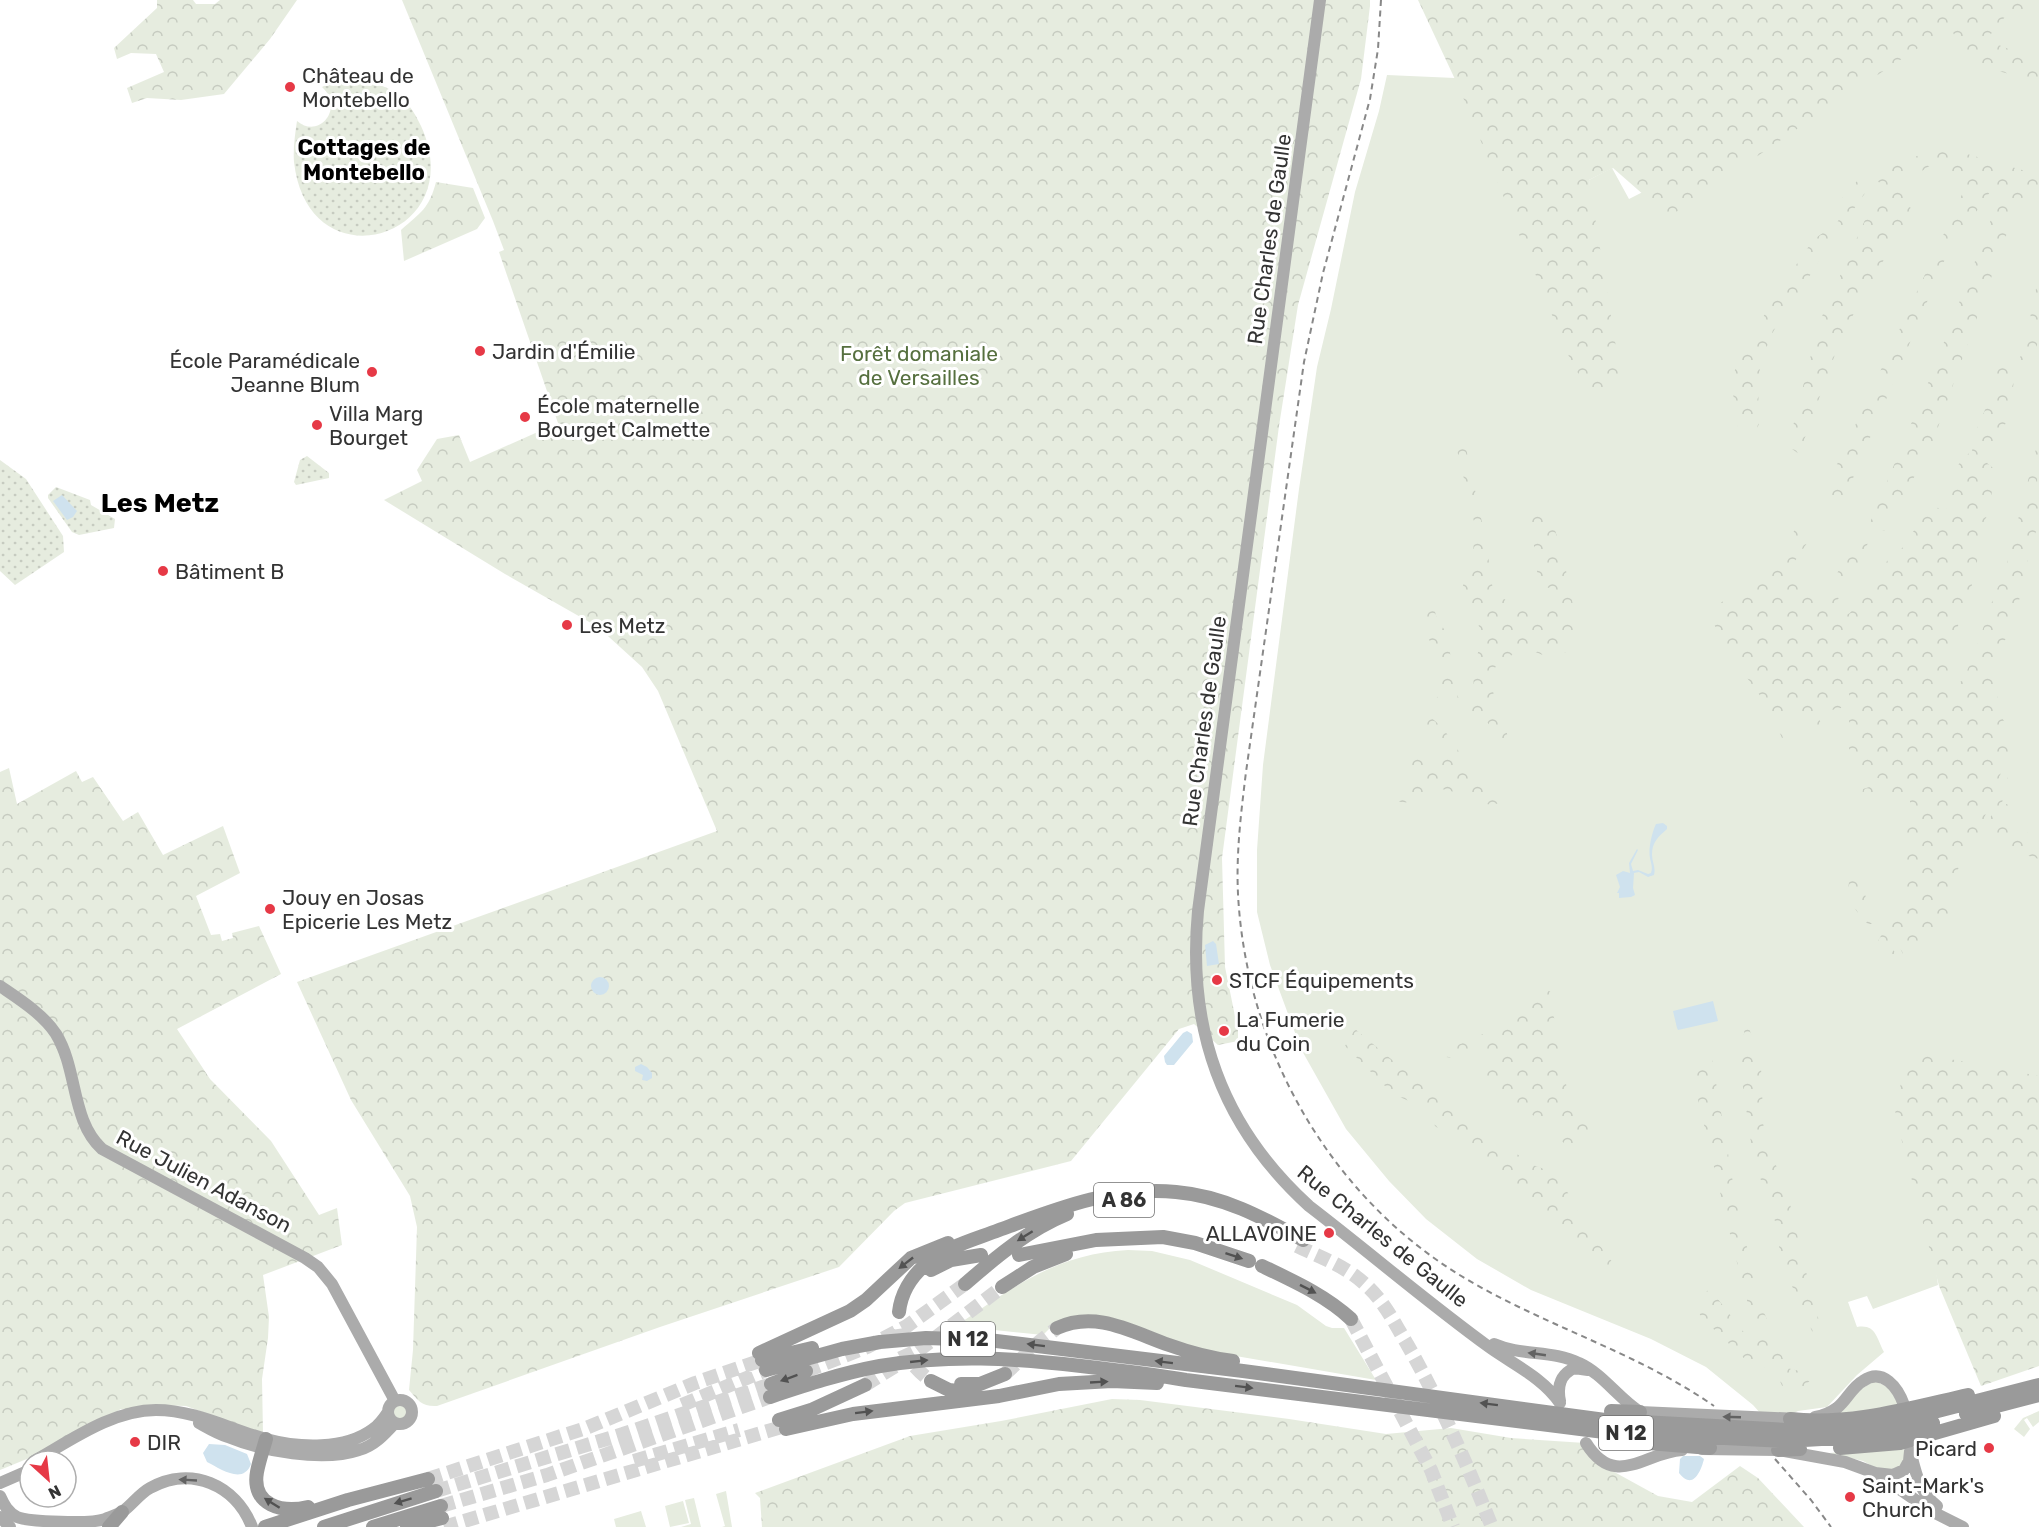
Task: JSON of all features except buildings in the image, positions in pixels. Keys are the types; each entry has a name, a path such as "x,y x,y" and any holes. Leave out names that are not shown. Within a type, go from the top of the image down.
{"highway":[{"name":"A 86","path":"965,1284 1004,1251 1047,1223 1089,1207 1122,1200 1161,1198 1191,1201 1221,1208 1300,1243 1241,1207 1207,1197 1178,1192 1136,1191 1105,1195 1039,1215"},
{"path":"981,1255 951,1260 928,1273 916,1286 902,1312 904,1293 913,1277 932,1259 960,1245 1039,1215"},
{"name":"N 12","path":"1039,1215 919,1254 903,1264 866,1300 850,1311 762,1361 834,1343 842,1348 926,1338 988,1340 1243,1371 1605,1420 1787,1430 1846,1429 1895,1422 2039,1385"},
{"name":"A 86","path":"1002,1287 1033,1267 1051,1259 1100,1244 1137,1238 1163,1237 1195,1243 1255,1263 1317,1294 1340,1308 1351,1319"},
{"path":"1019,1255 1086,1241 1137,1238"},
{"path":"1057,1328 1078,1321 1093,1320 1107,1323 1198,1355 1240,1362 1243,1371"},
{"name":"N 12","path":"806,1371 771,1391 881,1366 915,1361 981,1357 1141,1372 1186,1380 1402,1405 1604,1432 1787,1441 1873,1436 1913,1428 2039,1395"},
{"path":"1005,1374 973,1385 935,1379 949,1390 977,1393 1059,1384 1112,1381 1175,1384 1186,1380"},
{"path":"868,1387 811,1410 783,1425 999,1396 1059,1384"},
{"path":"1790,1419 1823,1421 1847,1419 1985,1392 2002,1395"},
{"path":"1778,1450 1900,1443 2039,1402"},
{"path":"1402,1405 1411,1412 1604,1440 1710,1448"},
{"path":"1547,1411 1560,1407 1640,1412"},
{"path":"265,1443 257,1473 257,1482 261,1494 271,1505 292,1510 339,1499 348,1500"},
{"path":"265,1527 348,1500 428,1479"},
{"path":"324,1527 436,1491"},
{"path":"109,1527 122,1512"},
{"path":"373,1527 442,1519"},
{"path":"407,1527 442,1519"}],"main road":[{"name":"Rue Charles de Gaulle","path":"1320,0 1198,911 1196,946 1198,996 1202,1024 1216,1072 1233,1111 1251,1141 1309,1206 1476,1336 1539,1379 1552,1391 1560,1403 1559,1386 1564,1374 1574,1368 1592,1371"},
{"name":"Rue Julien Adanson","path":"0,986 42,1018 56,1034 72,1076 83,1122 89,1135 102,1149 305,1258 318,1267 332,1284 393,1412 372,1444 348,1453 303,1454 265,1443"},
{"name":"Rue Charles de Gaulle","path":"1476,1336 1512,1350 1573,1360 1592,1371"},
{"path":"1592,1371 1624,1401 1640,1412 1790,1419 1814,1418 1828,1414 1840,1406 1863,1380 1873,1377 1893,1384 1904,1405"},
{"path":"56,1449 107,1421 153,1410 188,1412 265,1443"},
{"path":"72,1449 116,1426 151,1416 188,1419 228,1437 265,1443"},
{"path":"1586,1443 1597,1458 1607,1464 1629,1467 1665,1452 1710,1448 1778,1450 1845,1462 1875,1473 1941,1516 1963,1526"},
{"path":"1875,1473 1893,1475 1899,1473 1908,1465 1911,1451 1917,1479 1931,1502 1963,1526"},
{"path":"0,1474 18,1467"},
{"path":"0,1483 18,1475"},
{"path":"0,1496 10,1512 25,1519 101,1521 122,1512 152,1487 176,1479 186,1479 209,1483 229,1494 240,1504 251,1524"},
{"path":"1908,1493 1909,1483 1917,1479"},
{"path":"0,1517 9,1527"},
{"path":"0,1523 9,1527"}],"green space":[{"path":"157,0 193,0 196,4 215,4 220,0 297,0 270,39 224,94 181,100 147,98 132,103 127,88 164,72 156,54 131,53 117,59 114,48 157,8"},
{"name":"Forêt domaniale de Versailles","path":"402,0 1370,0 1361,79 1298,305 1279,426 1222,858 1225,967 1238,1041 1218,1045 1194,1024 1179,1029 1071,1161 905,1203 894,1211 839,1267 437,1406 421,1403 409,1390 413,1350 417,1227 410,1196 351,1100 297,982 717,831 658,691 642,667 598,627 505,574 384,500 422,481 417,470 437,439 459,435 470,462 558,423 499,252 504,250"},
{"path":"1418,0 2039,0 2039,17 2009,12 1986,40 2039,61 2039,82 1969,63 1950,27 1669,217 1613,168 1589,180 1620,372 1593,400 1570,359 1460,90"},
{"path":"1961,0 2039,0 2039,1076 1935,1262 1938,1285 1873,1309 1867,1296 1848,1302 1857,1327 1872,1330 1884,1352 1857,1375 1827,1407 1798,1411 1788,1416 1761,1414 1706,1367 1651,1339 1531,1290 1477,1259 1426,1219 1389,1181 1346,1129 1301,1049 1270,965 1257,912 1257,850 1263,765 1299,489 1317,367 1355,192 1387,75 1455,78 1597,275 1589,180 1612,168 1629,199 1692,167"},
{"path":"354,80 377,84 395,92 403,99 421,126 431,165 425,196 407,220 382,233 354,235 327,225 306,201 294,162 297,121 305,126 313,127 321,124 330,112 331,104 322,87 332,82"},
{"path":"1943,147 2039,175 2039,200 2024,196 2017,205 1932,444 1885,531 1869,525 1931,376 2000,196 1997,187 1990,192 1948,252 1843,502 1821,499 1965,188 1947,165 1931,165 1905,182 1911,211 1842,335 1799,454 1788,446 1819,323 1881,184 1875,179 1825,250 1799,294 1787,307 1773,332 1760,363 1759,424 1755,432 1748,435 1738,428 1739,412 1732,392 1732,384 1744,347 1805,251 1817,237 1836,224 1840,218 1840,201 1856,182 1871,172"},
{"path":"436,182 473,188 485,218 477,229 404,261 401,230 427,204"},
{"path":"2039,281 2039,339 2031,362 2014,380 2009,416 1987,463 1993,468 1995,477 1987,516 1978,532 1978,557 1971,589 1966,598 1956,633 1945,684 1950,686 1962,681 1969,666 1980,654 1977,646 1996,590 2003,579 2039,437 2037,476 2039,521 2009,635 1992,659 1991,670 1999,711 2016,746 2000,775 1982,824 1984,826 1988,823 2008,777 2002,805 2007,804 2010,807 2011,821 2039,841 2039,859 2009,850 2008,840 1978,833 1969,838 1955,878 1945,931 1927,929 1918,959 1905,958 1900,948 1891,940 1888,942 1899,961 1883,959 1878,941 1882,934 1856,911 1848,890 1849,883 1856,866 1859,865 1868,908 1873,913 1882,917 1887,916 1905,905 1904,891 1895,891 1895,881 1904,881 1905,839 1910,800 1904,795 1893,792 1863,798 1863,789 1885,782 1883,779 1856,774 1862,771 1849,766 1849,762 1856,761 1857,757 1849,753 1849,684 1840,688 1843,701 1841,708 1827,711 1818,717 1828,737 1810,720 1806,719 1799,724 1796,719 1798,712 1791,705 1784,708 1790,736 1789,746 1782,738 1769,708 1721,642 1710,613 1724,600 1742,593 1749,581 1769,572 1778,563 1797,524 1809,526 1815,531 1793,564 1794,570 1806,587 1817,593 1830,592 1832,579 1851,552 1861,544 1868,543 1834,606 1844,616 1850,613 1888,560 1898,554 1930,507 1956,510 1957,503 1947,490 1949,484 1959,464 1972,451 1976,431 1996,384 1994,368 2016,360 2027,351 2027,346 2020,342 2024,339 2025,330 2031,325 2030,305"},
{"path":"1456,432 1463,434 1486,541 1493,591 1514,606 1526,608 1550,601 1554,590 1544,586 1539,578 1534,561 1534,545 1521,512 1525,510 1556,515 1555,530 1563,556 1578,629 1575,642 1566,652 1553,657 1526,648 1498,662 1494,670 1493,710 1506,730 1510,745 1506,745 1487,722 1478,715 1459,710 1450,698 1442,703 1435,700 1442,688 1437,659 1425,627 1426,610 1434,608 1437,619 1448,635 1453,679 1458,697 1464,703 1469,703 1474,699 1473,662 1478,653 1474,638 1479,627 1478,621 1471,618 1467,611 1463,585 1473,567 1474,521 1467,502 1465,483 1453,434"},
{"path":"307,456 329,473 329,478 296,485 294,482 300,460"},
{"path":"0,460 26,479 63,536 64,552 15,585 0,571"},
{"path":"56,487 90,500 91,505 115,519 114,528 79,535 72,532 48,498"},
{"path":"1424,712 1440,725 1452,741 1473,780 1500,799 1500,803 1476,801 1444,789 1430,790 1411,801 1400,802 1393,798 1395,787 1410,778 1403,761 1411,751 1422,746 1419,757 1426,764 1441,758 1440,743 1425,725"},
{"path":"9,768 17,804 76,771 82,782 93,777 123,821 138,812 163,855 223,826 240,873 196,896 211,935 220,934 222,941 233,938 232,933 259,926 281,974 177,1029 210,1079 271,1141 319,1215 337,1208 342,1245 263,1275 269,1317 262,1379 263,1434 186,1406 156,1405 129,1410 121,1409 47,1449 18,1449 18,1463 0,1470 0,772"},
{"path":"1547,990 1551,992 1554,1002 1552,1011 1557,1027 1557,1038 1569,1099 1575,1115 1585,1120 1593,1133 1577,1152 1561,1140 1556,1124 1538,1118 1521,1108 1507,1095 1496,1079 1472,1076 1468,1072 1474,1064 1499,1065 1486,1053 1468,1051 1464,1054 1461,1064 1452,1058 1441,1056 1440,1052 1444,1047 1460,1044 1491,1031 1509,1028 1510,1019"},
{"path":"1746,1018 1761,1067 1764,1139 1786,1187 1813,1301 1825,1340 1812,1331 1780,1259 1778,1230 1753,1157 1740,1065"},
{"path":"1355,1029 1451,1109 1533,1165 1558,1174 1584,1224 1621,1274 1618,1284 1553,1227 1506,1178 1435,1126 1429,1110 1393,1094 1345,1046"},
{"path":"1907,1051 2039,1076 2039,1366 1981,1386 1939,1286 1895,1114"},
{"path":"1712,1059 1733,1183 1758,1298 1787,1368 1816,1375 1801,1389 1784,1390 1775,1370 1749,1363 1701,1317 1696,1305 1703,1294 1710,1289 1749,1339 1757,1338 1690,1066"},
{"path":"1128,1250 1152,1251 1190,1260 1297,1305 1326,1326 1344,1328 1376,1380 1201,1350 1118,1320 1051,1327 1043,1335 956,1326 1036,1275 1078,1258"},
{"path":"1874,1381 1889,1387 1900,1407 1833,1418 1861,1389"},
{"path":"1112,1399 1140,1400 1289,1419 1386,1434 1451,1428 1511,1438 1585,1443 1598,1463 1658,1496 1692,1502 1740,1466 1758,1478 1804,1527 762,1527 760,1498 755,1493 910,1436"},
{"path":"401,1403 407,1406 410,1412 407,1418 401,1421 395,1418 392,1412 395,1406"},
{"path":"2039,1411 2039,1422 2033,1427 2027,1418 2024,1420 2030,1429 2024,1437 2014,1429 2023,1418"},
{"path":"1904,1447 1905,1465 1883,1472 1863,1461 1829,1453"},
{"path":"726,1491 732,1527 722,1527 725,1526 716,1494"},
{"path":"694,1498 701,1527 681,1527 691,1524 685,1500"},
{"path":"683,1501 689,1523 670,1527 665,1506"},
{"path":"641,1511 646,1527 616,1527 614,1519"}],"water":[{"path":"360,93 366,95 367,100 357,108 354,107 355,97"},
{"path":"62,495 77,511 67,520 53,501"},
{"path":"1663,823 1667,829 1656,840 1652,850 1654,875 1648,877 1639,872 1634,873 1635,895 1619,898 1619,893 1617,893 1620,887 1616,875 1623,871 1630,873 1629,863 1637,849 1631,864 1633,871 1651,873 1652,836 1656,824"},
{"path":"1213,941 1216,944 1219,964 1207,966 1205,945"},
{"path":"600,977 606,980 609,986 606,992 600,995 594,992 591,986 594,980"},
{"path":"1713,1001 1718,1021 1678,1030 1673,1011"},
{"path":"1187,1031 1192,1034 1193,1042 1174,1065 1167,1065 1164,1056"},
{"path":"641,1064 652,1073 652,1078 647,1081 642,1080 643,1075 635,1071 635,1067"},
{"path":"209,1444 225,1445 247,1454 251,1464 243,1474 231,1474 207,1462 203,1453"},
{"path":"1683,1456 1700,1456 1704,1459 1701,1469 1692,1480 1684,1478 1679,1473 1680,1459"}],"tunnel":[{"path":"1297,1246 1352,1274 1368,1287 1385,1307 1442,1411 1492,1527"},
{"path":"806,1371 867,1347 907,1326 965,1284"},
{"path":"865,1385 910,1357 1002,1287"},
{"path":"1351,1319 1431,1470 1453,1527"},
{"path":"1005,1374 1057,1328"},
{"path":"898,1329 909,1359 931,1381"},
{"path":"428,1479 586,1428 695,1383 762,1360"},
{"path":"682,1405 766,1370"},
{"path":"436,1491 623,1434 771,1384"},
{"path":"441,1506 547,1475 770,1397"},
{"path":"444,1527 785,1426"},
{"path":"634,1461 739,1430"}],"railway":[{"path":"1381,0 1378,49 1370,99 1323,273 1304,362 1246,772 1238,863 1238,894 1245,952 1258,1009 1278,1064 1305,1116 1338,1164 1376,1208 1419,1247 1498,1297 1624,1355 1685,1387 1714,1406"},
{"path":"1775,1459 1831,1527"}],"place":[{"name":"Château de Montebello","path":"290,87"},
{"name":"Jardin d'Émilie","path":"480,351"},
{"name":"École Paramédicale Jeanne Blum","path":"372,372"},
{"name":"École maternelle Bourget Calmette","path":"525,417"},
{"name":"Villa Marg Bourget","path":"317,425"},
{"name":"Bâtiment B","path":"163,571"},
{"name":"Les Metz","path":"567,625"},
{"name":"Jouy en Josas Epicerie Les Metz","path":"270,909"},
{"name":"STCF Équipements","path":"1217,980"},
{"name":"La Fumerie du Coin","path":"1224,1031"},
{"name":"ALLAVOINE","path":"1329,1233"},
{"name":"DIR","path":"135,1442"},
{"name":"Picard","path":"1989,1448"},
{"name":"Saint-Mark's Church","path":"1850,1497"}],"district":[{"name":"Cottages de Montebello","path":"364,160"},
{"name":"Les Metz","path":"160,503"}]}
